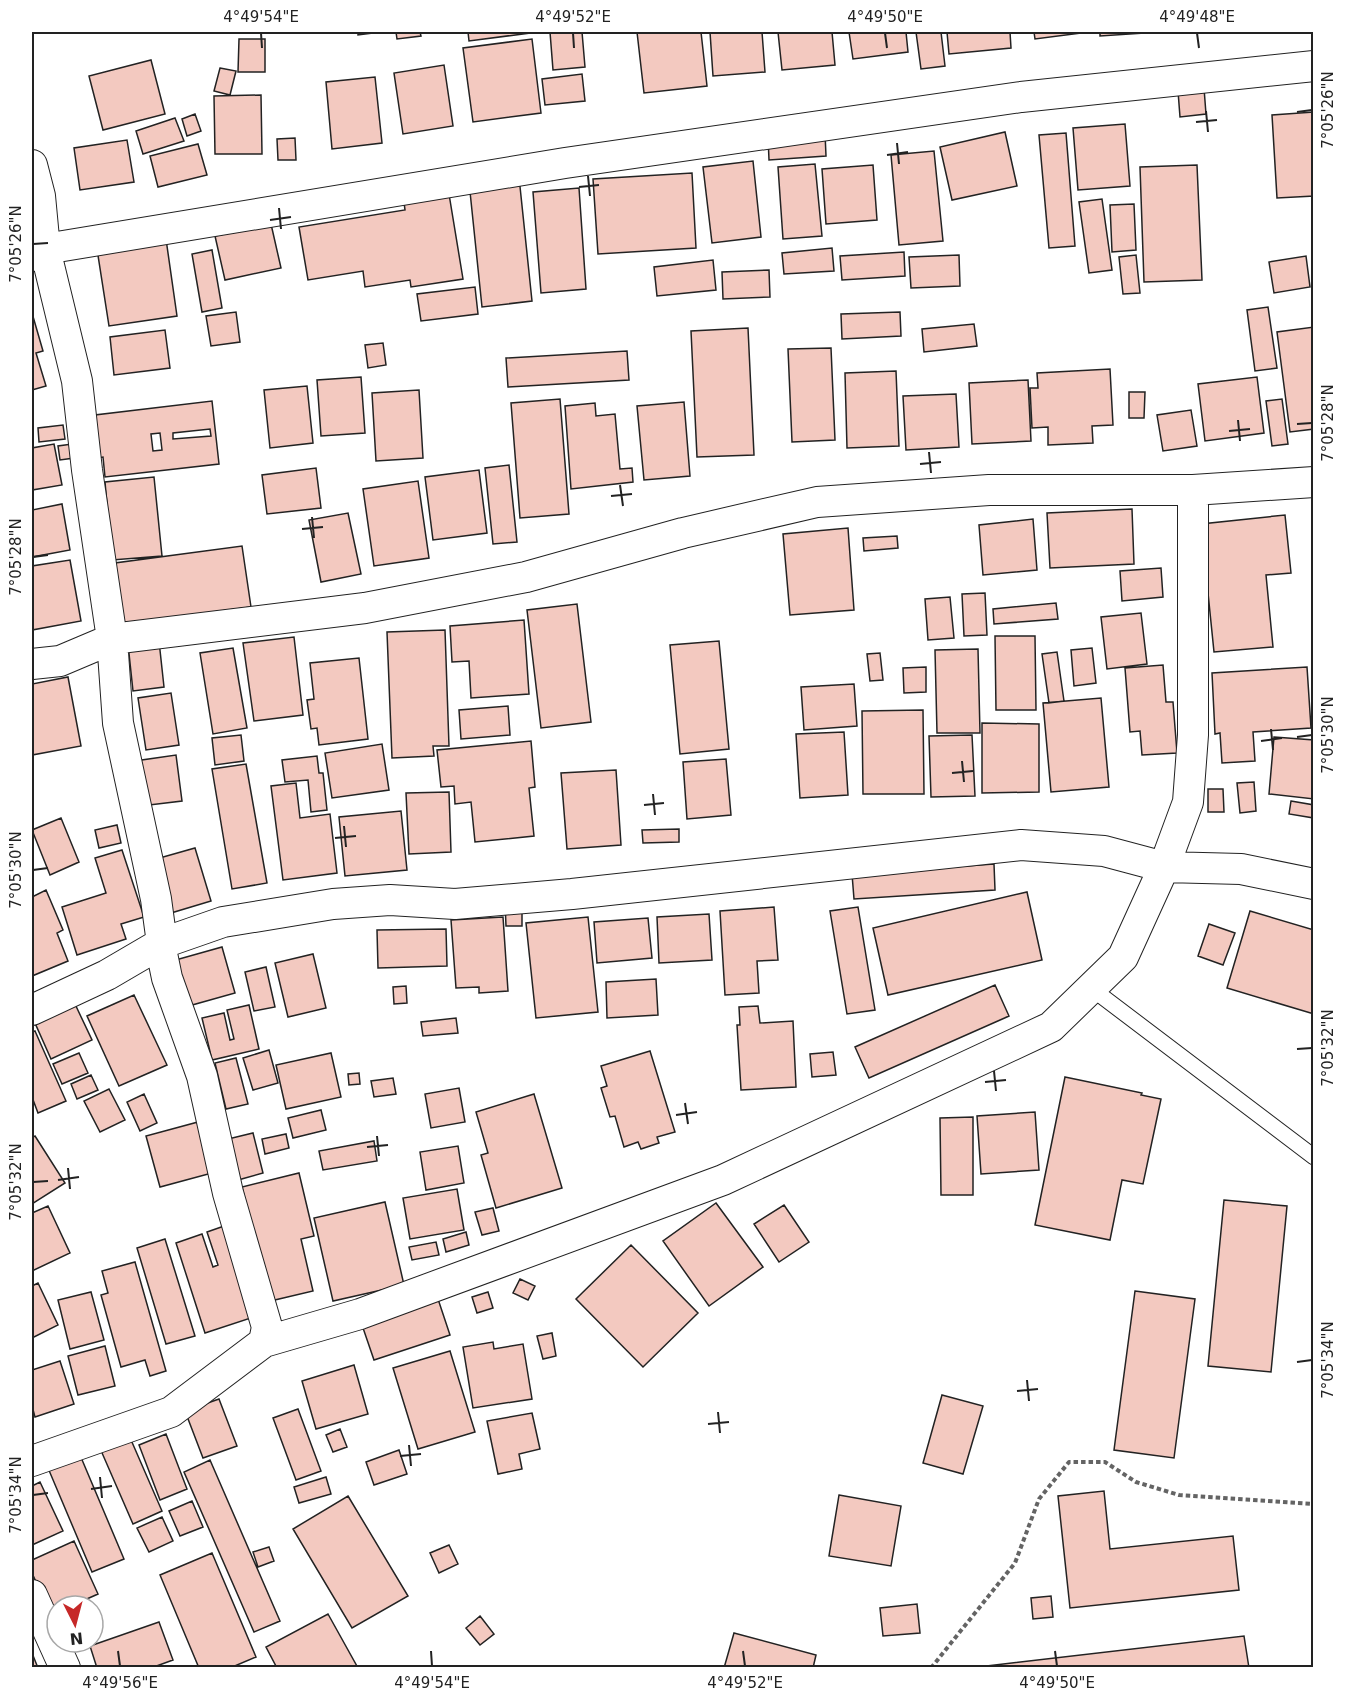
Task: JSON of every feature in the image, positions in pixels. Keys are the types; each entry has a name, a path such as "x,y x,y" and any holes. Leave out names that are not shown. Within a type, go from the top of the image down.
{"street":[{"path":"38,252 554,165 986,102 1314,66"},
{"path":"32,165 40,196 38,252 77,381 87,470 112,639 118,723 156,899 161,936 159,944 167,978 202,1076 228,1192 267,1328 264,1342"},
{"path":"32,663 60,661 112,639 365,608 514,579 683,533 817,502 988,490 1193,490 1314,482"},
{"path":"32,1461 171,1412 264,1342 360,1314 723,1180 1051,1027 1122,957 1164,867 1188,802 1193,735 1193,490"},
{"path":"32,1010 107,975 159,944 223,922 333,904 390,900 455,904 537,897 1021,845 1104,851 1164,867 1241,869 1314,884"},
{"path":"32,1595 65,1668"}],"lane":[{"path":"1091,988 1314,1157"}],"path":[{"path":"931,1668 1015,1563 1040,1499 1069,1462 1105,1462 1136,1482 1179,1496 1314,1504"}],"building":[{"path":"358,32 381,32 358,35"},
{"path":"396,32 420,32 421,36 397,39"},
{"path":"468,32 530,32 530,33 469,41"},
{"path":"550,32 582,32 585,67 553,70"},
{"path":"637,32 701,32 707,86 644,93"},
{"path":"710,32 762,32 765,72 713,76"},
{"path":"778,32 832,32 835,65 782,70"},
{"path":"849,32 906,32 908,52 853,59"},
{"path":"916,32 941,32 945,66 921,69"},
{"path":"947,32 1010,32 1011,48 949,54"},
{"path":"1034,32 1089,32 1035,39"},
{"path":"1100,32 1160,32 1100,36"},
{"path":"239,39 265,39 265,72 238,72"},
{"path":"532,39 541,113 473,122 463,48"},
{"path":"151,60 165,114 103,130 89,76"},
{"path":"444,65 453,126 403,134 394,73"},
{"path":"220,68 236,71 230,95 214,91"},
{"path":"582,74 585,101 545,105 542,79"},
{"path":"375,77 382,143 332,149 326,82"},
{"path":"1204,88 1206,114 1180,117 1178,91"},
{"path":"261,95 262,154 215,154 214,96"},
{"path":"1314,112 1314,196 1277,198 1272,115"},
{"path":"195,114 201,131 187,136 182,119"},
{"path":"175,118 184,141 143,154 136,131"},
{"path":"1125,124 1130,186 1078,190 1073,128"},
{"path":"1005,132 1017,186 952,200 940,147"},
{"path":"825,133 826,156 769,160 768,137"},
{"path":"1066,133 1075,246 1049,248 1039,135"},
{"path":"295,138 296,160 278,160 277,139"},
{"path":"127,140 134,182 80,190 74,148"},
{"path":"198,144 207,175 158,187 150,156"},
{"path":"934,151 943,241 899,245 891,155"},
{"path":"753,161 761,237 712,243 703,167"},
{"path":"815,164 822,236 783,239 778,167"},
{"path":"873,165 877,220 826,224 822,169"},
{"path":"1197,165 1202,280 1144,282 1140,167"},
{"path":"692,173 696,248 598,254 593,179"},
{"path":"519,177 532,301 482,307 469,182"},
{"path":"448,188 463,279 411,287 410,280 365,287 363,271 308,280 299,227 405,210 403,195"},
{"path":"579,188 586,289 541,293 533,192"},
{"path":"1102,199 1112,270 1089,273 1079,202"},
{"path":"1134,204 1136,250 1112,252 1110,205"},
{"path":"271,224 281,268 225,280 215,236"},
{"path":"166,239 177,316 109,326 97,249"},
{"path":"832,248 834,271 784,274 782,253"},
{"path":"212,250 222,308 202,312 192,254"},
{"path":"904,252 905,276 842,280 840,256"},
{"path":"959,255 960,286 911,288 909,257"},
{"path":"1136,255 1140,293 1123,294 1119,257"},
{"path":"1306,256 1310,287 1274,293 1269,262"},
{"path":"713,260 716,290 657,296 654,267"},
{"path":"769,270 770,297 723,299 722,272"},
{"path":"475,287 478,314 421,321 417,294"},
{"path":"1268,307 1277,368 1255,371 1247,310"},
{"path":"236,312 240,342 211,346 206,316"},
{"path":"900,312 901,336 842,339 841,314"},
{"path":"32,313 43,351 36,353 46,386 32,390"},
{"path":"974,324 977,346 924,352 922,329"},
{"path":"1314,327 1314,429 1290,432 1277,332"},
{"path":"748,328 754,455 697,457 691,331"},
{"path":"165,330 170,368 114,375 110,337"},
{"path":"383,343 386,365 368,368 365,345"},
{"path":"831,348 835,440 792,442 788,349"},
{"path":"627,351 629,380 508,387 506,358"},
{"path":"1110,369 1113,425 1092,426 1093,443 1048,445 1048,427 1032,428 1030,388 1038,388 1037,373"},
{"path":"896,371 899,446 847,448 845,373"},
{"path":"361,377 365,433 321,436 317,380"},
{"path":"1257,377 1264,433 1205,441 1198,384"},
{"path":"1028,380 1031,441 972,444 969,383"},
{"path":"307,386 313,443 270,448 264,390"},
{"path":"419,390 423,458 376,461 372,393"},
{"path":"1129,392 1145,392 1144,418 1129,418"},
{"path":"956,394 959,447 906,450 903,396"},
{"path":"560,399 569,514 520,518 511,403"},
{"path":"1282,399 1288,444 1272,446 1266,401"},
{"path":"212,401 219,464 105,477 103,457 97,458 95,415","holes":["210,429 211,436 173,439 173,433","160,433 162,450 153,451 151,434"]},
{"path":"684,402 690,476 644,480 637,406"},
{"path":"595,403 596,416 615,414 620,469 632,468 633,482 571,489 565,406"},
{"path":"1191,410 1197,446 1163,451 1157,415"},
{"path":"63,425 65,439 39,442 38,428"},
{"path":"54,444 62,485 32,490 32,448"},
{"path":"72,444 74,458 60,460 58,446"},
{"path":"509,465 517,542 493,544 485,468"},
{"path":"316,468 321,508 267,514 262,475"},
{"path":"479,470 487,533 433,540 425,477"},
{"path":"154,477 162,556 112,560 105,482"},
{"path":"418,481 429,558 374,566 363,489"},
{"path":"62,504 70,550 32,557 32,510"},
{"path":"1132,509 1134,564 1050,568 1047,513"},
{"path":"348,513 361,574 321,582 309,520"},
{"path":"1285,515 1291,573 1266,575 1273,647 1214,652 1201,524"},
{"path":"1033,519 1037,570 983,575 979,525"},
{"path":"848,528 854,610 790,615 783,534"},
{"path":"897,536 898,548 864,551 863,538"},
{"path":"242,546 251,607 124,624 115,563"},
{"path":"70,560 81,621 32,630 32,566"},
{"path":"1161,568 1163,597 1122,601 1120,571"},
{"path":"985,593 987,635 964,636 962,594"},
{"path":"950,597 954,638 928,640 925,599"},
{"path":"1056,603 1058,619 994,624 993,609"},
{"path":"577,604 591,722 541,728 527,610"},
{"path":"1141,613 1147,664 1107,669 1101,617"},
{"path":"524,620 529,694 471,698 469,661 452,662 450,626"},
{"path":"445,630 449,746 433,746 434,756 392,758 387,632"},
{"path":"995,636 1035,636 1036,710 996,710"},
{"path":"294,637 303,715 254,721 243,643"},
{"path":"159,641 164,687 133,691 128,644"},
{"path":"719,641 729,749 680,754 670,645"},
{"path":"233,648 247,728 213,734 200,653"},
{"path":"1092,648 1096,683 1074,686 1071,650"},
{"path":"978,649 980,733 937,733 935,650"},
{"path":"1057,652 1064,701 1049,703 1042,654"},
{"path":"880,653 883,680 870,681 867,654"},
{"path":"359,658 368,739 319,745 317,728 311,729 307,700 314,699 310,663"},
{"path":"1163,665 1166,702 1173,702 1177,753 1142,755 1140,731 1130,732 1125,668"},
{"path":"926,667 926,692 904,693 903,668"},
{"path":"1307,667 1311,728 1253,732 1255,761 1222,763 1220,733 1215,734 1212,673"},
{"path":"68,677 81,746 32,755 32,684"},
{"path":"854,684 857,726 804,730 801,687"},
{"path":"171,693 179,745 146,750 138,698"},
{"path":"1101,698 1109,787 1051,792 1043,703"},
{"path":"508,706 510,735 461,739 459,710"},
{"path":"923,710 924,794 863,794 862,711"},
{"path":"982,723 1039,724 1039,792 982,793"},
{"path":"844,732 848,795 800,798 796,734"},
{"path":"241,735 244,761 215,765 212,738"},
{"path":"972,735 975,796 931,797 929,736"},
{"path":"1274,737 1314,740 1314,799 1269,794"},
{"path":"531,741 535,787 529,788 534,836 475,842 471,802 455,804 454,786 441,787 437,750"},
{"path":"382,744 389,790 332,798 325,753"},
{"path":"176,755 182,801 141,806 135,761"},
{"path":"317,756 319,773 323,773 327,810 311,812 308,780 285,782 282,760"},
{"path":"726,759 731,815 687,819 683,762"},
{"path":"246,764 267,883 232,889 212,769"},
{"path":"616,770 621,845 567,849 561,773"},
{"path":"1254,782 1256,811 1240,813 1237,783"},
{"path":"296,783 300,818 330,814 337,873 283,880 271,786"},
{"path":"1208,789 1223,789 1224,812 1208,812"},
{"path":"449,792 451,852 409,854 406,793"},
{"path":"1291,801 1314,805 1314,818 1289,814"},
{"path":"401,811 407,870 345,876 339,817"},
{"path":"61,818 79,862 50,875 32,830"},
{"path":"117,825 121,843 99,848 95,830"},
{"path":"679,829 679,842 643,843 642,830"},
{"path":"195,848 211,901 171,913 156,859"},
{"path":"122,850 144,917 121,924 126,939 77,955 62,907 106,893 95,858"},
{"path":"994,864 995,890 854,899 852,874"},
{"path":"46,890 63,930 57,933 68,961 32,976 32,897"},
{"path":"1027,892 1042,960 888,995 873,928"},
{"path":"522,901 522,926 506,926 505,902"},
{"path":"774,907 778,960 757,961 759,993 725,995 720,911"},
{"path":"858,907 875,1010 847,1014 830,911"},
{"path":"1250,911 1314,930 1314,1014 1227,988"},
{"path":"709,914 712,960 659,963 657,917"},
{"path":"503,917 508,991 479,993 479,987 456,988 451,920"},
{"path":"588,917 598,1012 536,1018 526,923"},
{"path":"648,918 652,958 597,963 594,922"},
{"path":"1209,924 1235,933 1223,965 1198,956"},
{"path":"446,929 447,966 378,968 377,930"},
{"path":"222,947 235,993 185,1007 172,961"},
{"path":"313,954 326,1008 288,1017 275,963"},
{"path":"266,967 275,1007 254,1011 245,972"},
{"path":"656,979 658,1015 607,1018 606,982"},
{"path":"995,985 1009,1016 869,1078 855,1047"},
{"path":"406,986 407,1003 394,1004 393,987"},
{"path":"134,995 167,1065 119,1086 87,1016"},
{"path":"75,1004 92,1040 51,1059 35,1023"},
{"path":"249,1005 259,1049 212,1060 202,1018 224,1013 230,1040 234,1039 227,1010"},
{"path":"758,1006 760,1023 793,1021 796,1087 741,1090 737,1025 740,1025 739,1007"},
{"path":"456,1018 458,1033 423,1036 421,1022"},
{"path":"35,1031 66,1101 38,1113 32,1097 32,1032"},
{"path":"269,1050 278,1083 253,1090 243,1058"},
{"path":"650,1051 675,1132 657,1137 659,1143 641,1149 638,1142 624,1147 615,1116 610,1117 601,1088 607,1086 601,1066"},
{"path":"833,1052 836,1075 812,1077 810,1054"},
{"path":"79,1053 88,1073 62,1084 53,1064"},
{"path":"331,1053 341,1097 286,1109 276,1065"},
{"path":"236,1058 248,1104 226,1109 215,1063"},
{"path":"359,1073 360,1084 349,1085 348,1074"},
{"path":"91,1075 98,1090 77,1099 71,1084"},
{"path":"1065,1077 1161,1099 1143,1184 1122,1180 1110,1240 1035,1225"},
{"path":"393,1078 396,1094 374,1097 371,1081"},
{"path":"459,1088 465,1122 431,1128 425,1094"},
{"path":"109,1089 125,1120 100,1132 84,1101"},
{"path":"144,1094 157,1123 140,1131 127,1102"},
{"path":"534,1094 562,1188 496,1208 481,1155 488,1153 476,1112"},
{"path":"321,1110 326,1130 293,1138 288,1118"},
{"path":"1035,1112 1039,1170 981,1174 977,1116"},
{"path":"973,1117 973,1195 941,1195 940,1118"},
{"path":"198,1122 212,1173 160,1187 146,1136"},
{"path":"253,1133 263,1173 238,1180 228,1139"},
{"path":"286,1134 289,1148 265,1154 262,1139"},
{"path":"35,1136 65,1183 32,1204 32,1138"},
{"path":"374,1141 377,1161 323,1170 319,1151"},
{"path":"458,1146 464,1183 426,1190 420,1152"},
{"path":"299,1173 314,1236 301,1239 313,1291 262,1303 257,1249 242,1187"},
{"path":"457,1189 464,1230 410,1239 403,1198"},
{"path":"1224,1200 1287,1206 1271,1372 1208,1366"},
{"path":"385,1202 404,1285 333,1301 314,1218"},
{"path":"716,1203 763,1267 709,1306 663,1241"},
{"path":"784,1205 809,1242 779,1262 754,1224"},
{"path":"48,1206 70,1253 32,1271 32,1213"},
{"path":"493,1208 499,1231 482,1235 475,1212"},
{"path":"227,1225 257,1316 205,1333 176,1243 202,1234 213,1267 218,1265 207,1232"},
{"path":"466,1232 469,1245 446,1252 443,1239"},
{"path":"165,1239 195,1336 166,1344 137,1248"},
{"path":"436,1242 439,1255 412,1260 409,1247"},
{"path":"631,1245 698,1313 643,1367 576,1299"},
{"path":"135,1262 166,1371 150,1376 145,1360 121,1367 101,1295 108,1293 102,1271"},
{"path":"520,1279 535,1286 528,1300 513,1293"},
{"path":"38,1283 58,1325 32,1338 32,1286"},
{"path":"1135,1291 1195,1299 1174,1458 1114,1450"},
{"path":"91,1292 104,1340 70,1349 58,1300"},
{"path":"488,1292 493,1308 477,1313 472,1297"},
{"path":"438,1299 450,1335 374,1360 362,1325"},
{"path":"552,1333 556,1356 543,1359 537,1336"},
{"path":"493,1342 494,1349 523,1344 532,1399 473,1408 463,1347"},
{"path":"105,1346 115,1386 78,1395 68,1356"},
{"path":"450,1351 475,1432 418,1449 393,1368"},
{"path":"60,1361 74,1404 35,1417 32,1406 32,1370"},
{"path":"354,1365 368,1414 316,1429 302,1381"},
{"path":"942,1395 983,1406 963,1474 923,1463"},
{"path":"219,1399 237,1446 203,1458 185,1411"},
{"path":"298,1409 321,1471 296,1480 273,1418"},
{"path":"532,1413 540,1449 519,1454 522,1469 498,1474 487,1421"},
{"path":"340,1429 347,1447 333,1452 326,1435"},
{"path":"128,1433 162,1511 133,1524 99,1446"},
{"path":"166,1434 187,1489 160,1500 139,1445"},
{"path":"399,1450 407,1474 374,1485 366,1462"},
{"path":"80,1455 124,1559 92,1572 48,1468"},
{"path":"210,1460 280,1621 254,1632 184,1472"},
{"path":"326,1477 331,1494 299,1503 294,1487"},
{"path":"40,1482 63,1531 32,1545 32,1486"},
{"path":"1104,1491 1110,1549 1233,1536 1239,1590 1070,1608 1058,1496"},
{"path":"839,1495 901,1506 891,1566 829,1556"},
{"path":"348,1496 408,1596 352,1628 293,1529"},
{"path":"192,1501 203,1527 180,1536 169,1511"},
{"path":"162,1517 173,1541 149,1552 137,1528"},
{"path":"74,1541 98,1594 45,1594 45,1602 32,1573 32,1560"},
{"path":"449,1545 458,1564 439,1573 430,1553"},
{"path":"269,1547 274,1561 258,1567 253,1552"},
{"path":"212,1553 256,1657 230,1668 199,1668 160,1575"},
{"path":"1051,1596 1053,1617 1033,1619 1031,1598"},
{"path":"917,1604 920,1633 883,1636 880,1608"},
{"path":"328,1614 358,1668 277,1668 266,1647"},
{"path":"480,1616 494,1634 480,1645 466,1628"},
{"path":"159,1622 173,1660 151,1668 97,1668 93,1654 105,1654 105,1641"},
{"path":"734,1633 816,1655 813,1668 724,1668"},
{"path":"1244,1636 1249,1668 978,1667"},
{"path":"32,1653 38,1668 32,1668"}]}
